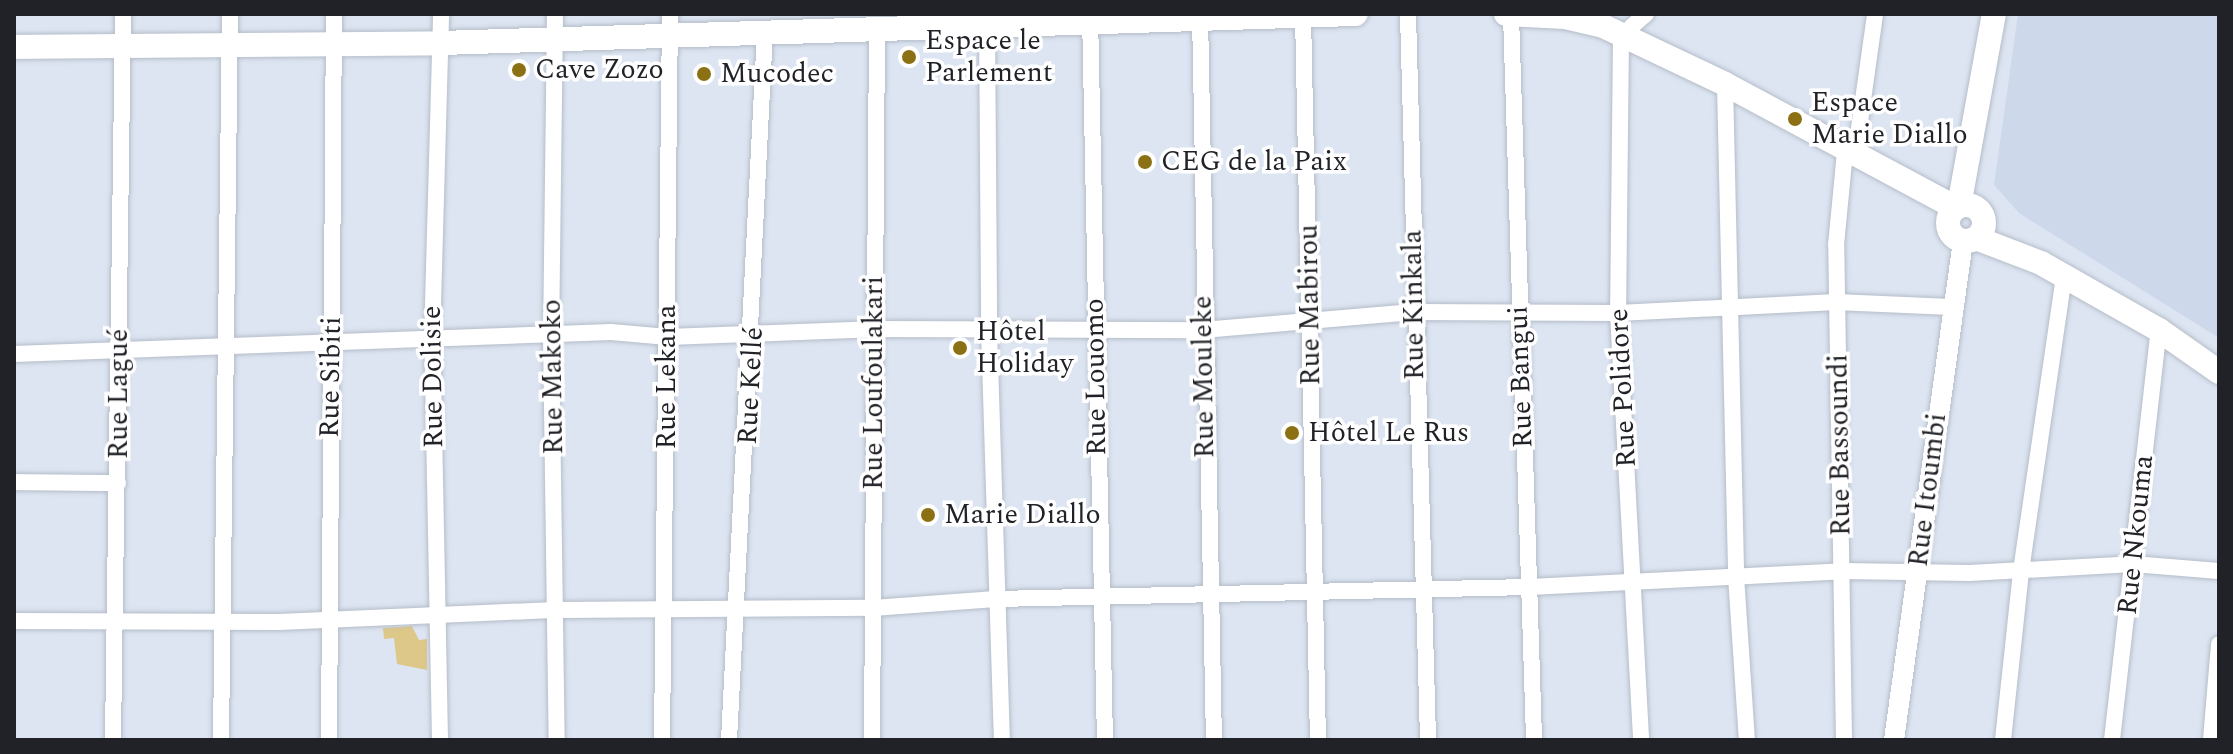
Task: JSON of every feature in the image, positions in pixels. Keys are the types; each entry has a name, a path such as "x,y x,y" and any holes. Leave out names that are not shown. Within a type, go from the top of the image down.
{"main road":[{"path":"14,47 441,43 555,25 671,25 765,32 987,21 1356,14"},
{"path":"1508,14 1543,14 1633,25"},
{"path":"1606,14 1633,25 1700,65 1718,81 2159,330 2219,372"},
{"path":"1966,221 1994,14"}],"street":[{"name":"Rue Lagué","path":"113,740 123,14"},
{"path":"221,740 223,350 230,14"},
{"name":"Rue Sibiti","path":"329,740 334,14"},
{"name":"Rue Dolisie","path":"440,740 432,340 441,14"},
{"name":"Rue Kinkala","path":"1408,14 1413,312 1428,740"},
{"name":"Rue Bangui","path":"1508,14 1534,740"},
{"name":"Rue Bassoundi","path":"1844,740 1836,203 1850,154 1875,14"},
{"name":"Rue Mabirou","path":"1303,15 1318,592 1318,740"},
{"name":"Rue Mouleke","path":"1200,17 1203,330 1214,740"},
{"name":"Rue Louomo","path":"1090,18 1105,740"},
{"path":"987,21 989,330 1002,740"},
{"name":"Rue Makoko","path":"555,25 551,334 557,740"},
{"name":"Rue Lekana","path":"662,740 671,25"},
{"name":"Rue Polidore","path":"1633,25 1618,313 1641,740"},
{"name":"Rue Loufoulakari","path":"872,740 872,329 877,27"},
{"name":"Rue Kellé","path":"729,740 753,334 765,32"},
{"path":"1718,81 1732,308 1736,576 1747,740"},
{"name":"Rue Itoumbi","path":"1894,740 1951,307 1966,221"},
{"path":"2003,740 2021,571 2064,275"},
{"path":"14,354 223,350 551,334 668,337 872,329 1203,330 1413,312 1618,313 1836,302 1951,307"},
{"name":"Rue Nkouma","path":"2112,740 2159,330"},
{"path":"14,482 118,483"},
{"path":"14,621 221,623 557,610 737,612 873,608 996,599 1530,587 1843,571 2021,571 2133,564 2219,571"},
{"path":"2211,740 2219,644"}],"shaded area":[{"path":"2018,14 2219,14 2219,338 2019,213 1994,185"},
{"path":"412,626 419,640 427,639 427,670 397,664 394,638 384,639 383,628"}],"place":[{"name":"Espace le Parlement","path":"909,57"},
{"name":"Cave Zozo","path":"519,70"},
{"name":"Mucodec","path":"704,74"},
{"name":"Espace Marie Diallo","path":"1795,119"},
{"name":"CEG de la Paix","path":"1145,162"},
{"name":"Hôtel Holiday","path":"960,348"},
{"name":"Hôtel Le Rus","path":"1292,433"},
{"name":"Marie Diallo","path":"928,515"}]}
